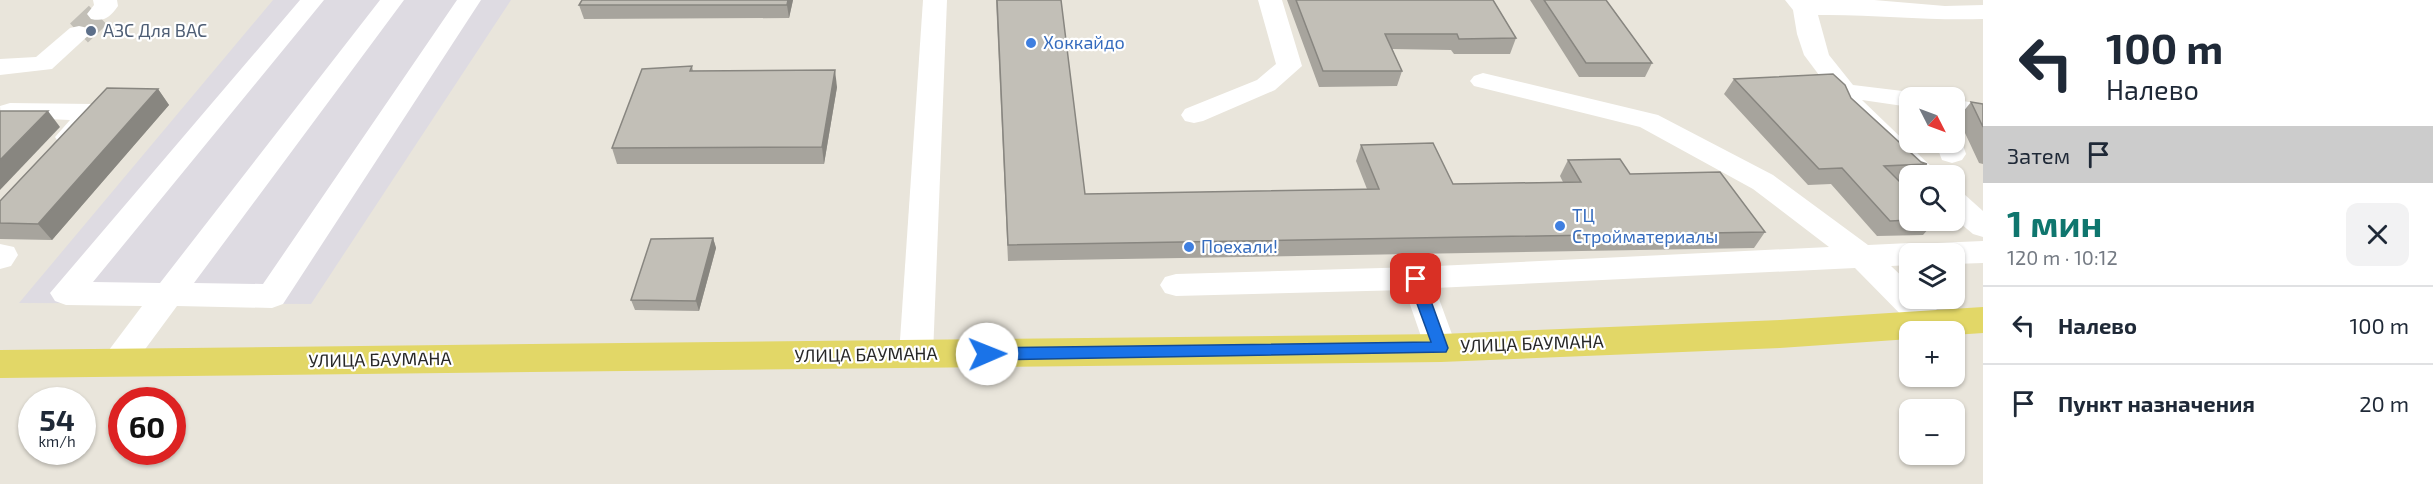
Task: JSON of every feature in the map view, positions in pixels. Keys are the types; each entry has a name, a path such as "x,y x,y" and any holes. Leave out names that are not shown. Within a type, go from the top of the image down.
{"main road":[{"name":"УЛИЦА БАУМАНА","path":"1965,321 1983,320"},
{"name":"УЛИЦА БАУМАНА","path":"0,364 1441,348 1779,334 1899,326"}],"street":[{"path":"312,0 66,293 272,296 469,0"},
{"path":"117,362 392,0"},
{"path":"916,355 935,0"},
{"path":"1194,115 1266,85 1289,66 1270,0"},
{"path":"1915,165 1851,106 1846,93 1819,62 1808,36 1801,4 1871,3 1945,13 1983,12"},
{"path":"0,68 43,64 79,33"},
{"path":"1483,81 1649,121 1763,182 1862,256 1928,321"},
{"path":"1846,93 1860,92 1899,97"},
{"path":"1965,109 1983,113"},
{"path":"10,111 93,112 54,153"},
{"path":"1965,211 1983,227"},
{"path":"1965,253 1983,252"},
{"path":"1176,285 1416,279 1899,254"},
{"path":"1416,279 1441,348"}],"shaded area":[{"path":"273,0 511,0 311,304 19,303"}],"building":[{"path":"582,0 788,0 787,5 579,5"},
{"path":"997,0 1061,0 1085,194 1379,189 1361,145 1433,143 1453,184 1581,182 1568,160 1620,159 1630,174 1720,172 1765,232 1008,245"},
{"path":"1296,0 1493,0 1516,38 1459,39 1457,34 1385,34 1402,71 1323,71"},
{"path":"1544,0 1606,0 1652,63 1586,63"},
{"path":"692,66 690,71 835,70 822,147 612,148 642,69"},
{"path":"1833,74 1845,85 1851,98 1899,142 1899,153 1911,153 1927,164 1884,166 1899,181 1899,221 1890,221 1842,168 1819,169 1734,79"},
{"path":"107,88 158,89 38,224 0,223 0,201"},
{"path":"1971,102 1983,104 1983,127"},
{"path":"0,111 48,111 0,160"},
{"path":"713,238 696,301 631,300 651,239"}],"tunnel":[{"path":"79,33 99,14"}],"place":[{"name":"АЗС Для ВАС","path":"91,31"},
{"name":"Хоккайдо","path":"1031,43"},
{"name":"ТЦ Стройматериалы","path":"1560,226"},
{"name":"Поехали!","path":"1189,247"}],"route":[{"path":"987,354 1441,348 1416,279"}]}
